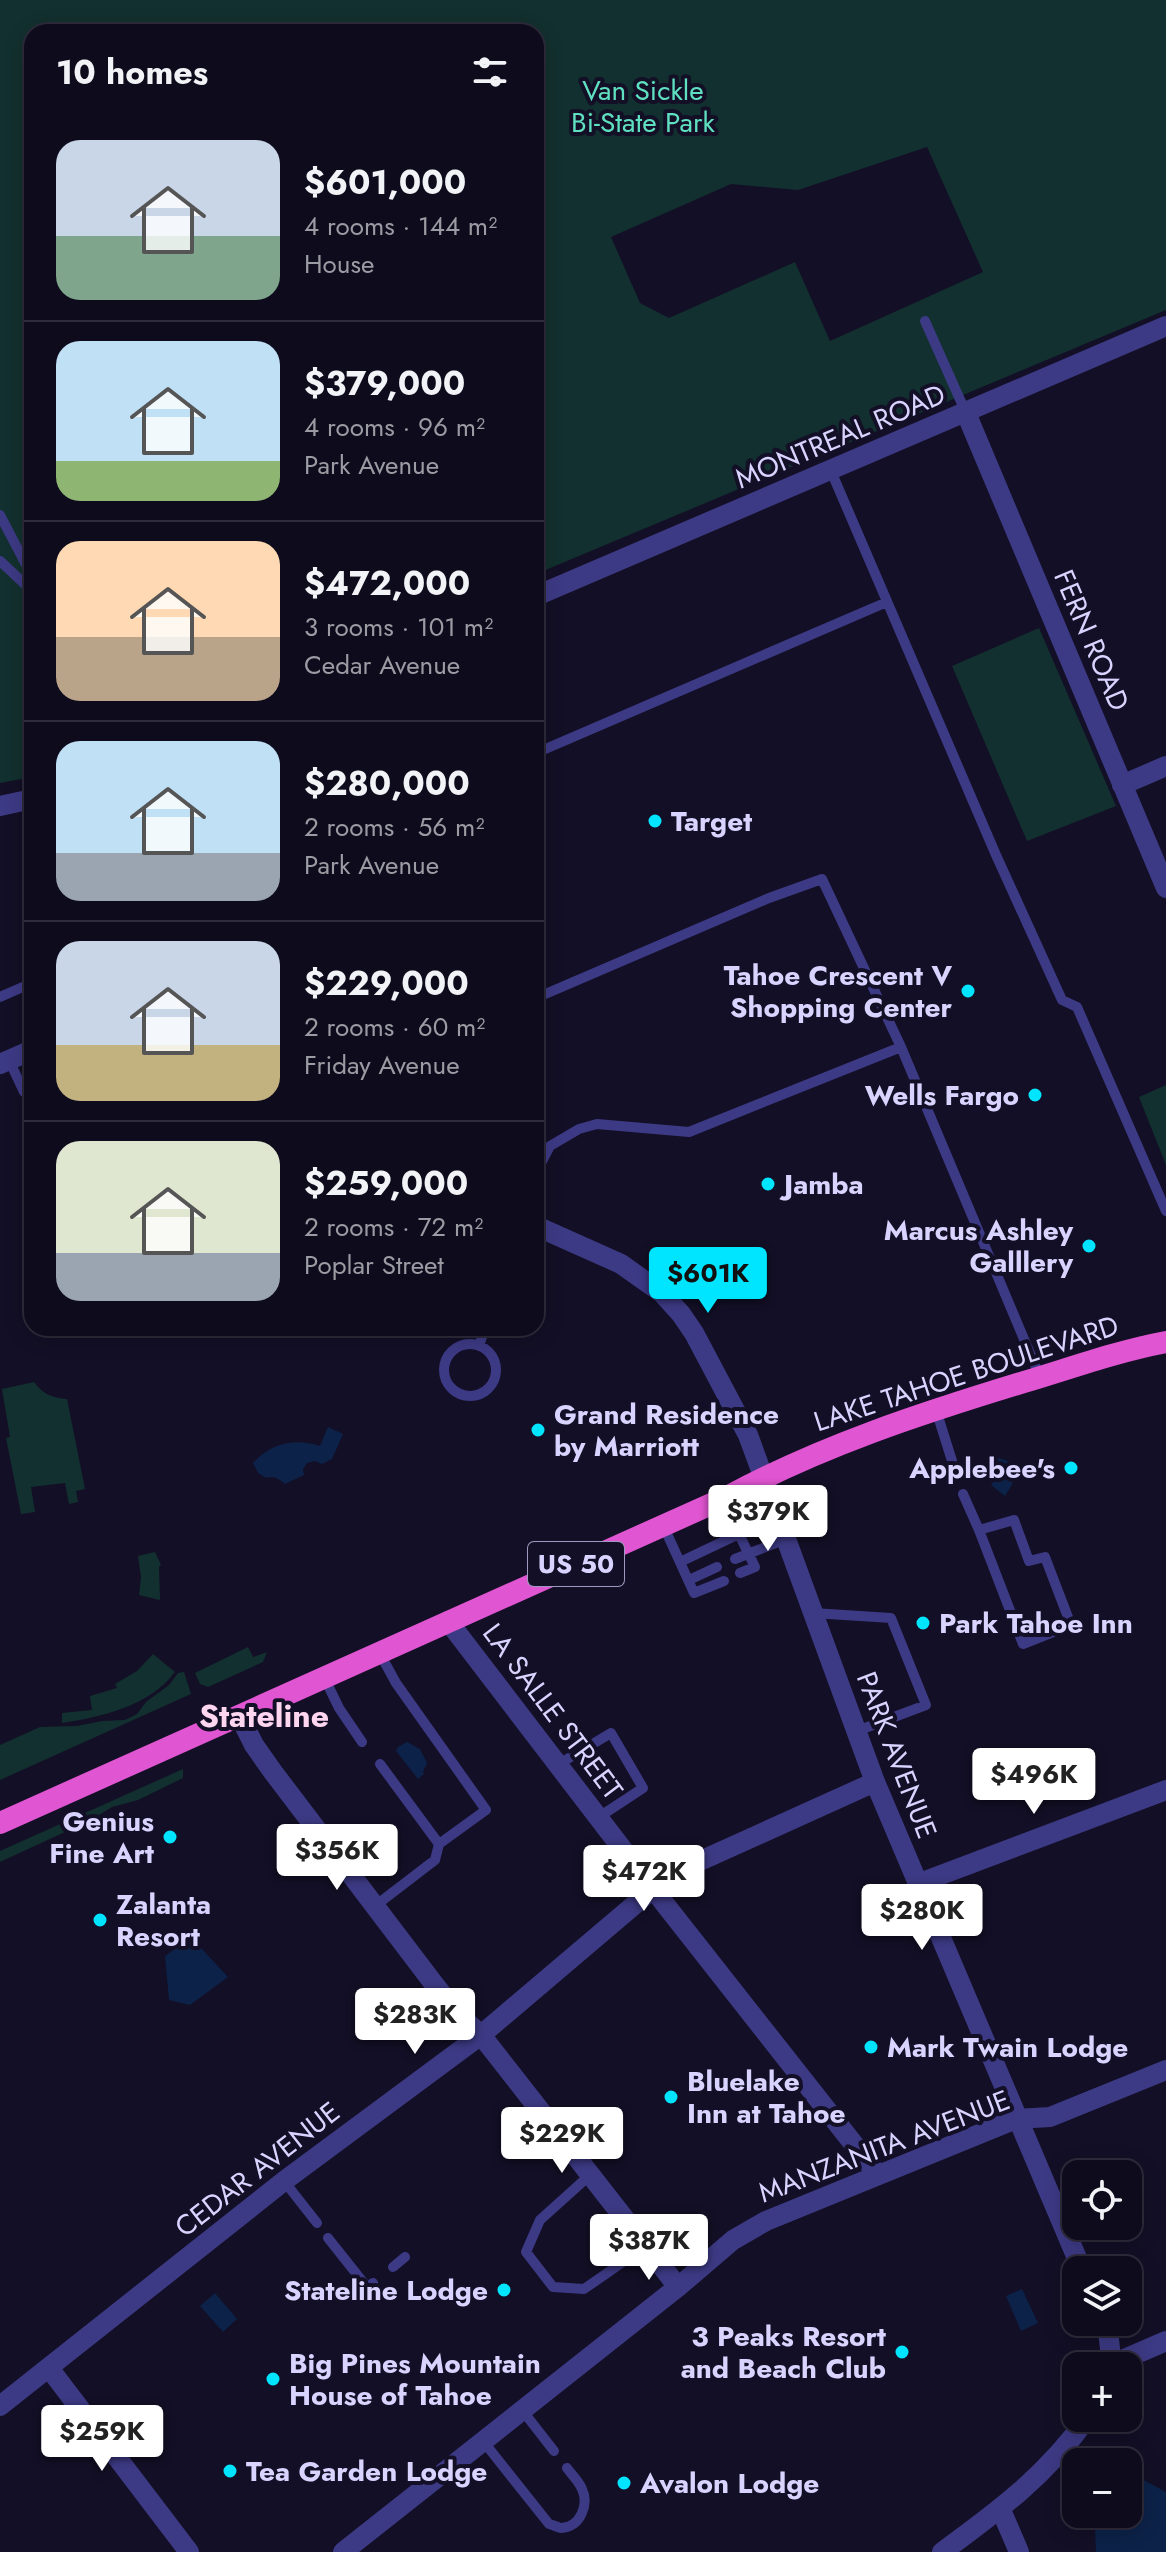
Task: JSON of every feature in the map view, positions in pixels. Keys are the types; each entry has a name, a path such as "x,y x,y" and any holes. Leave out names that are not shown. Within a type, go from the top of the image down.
{"highway":[{"name":"LAKE TAHOE BOULEVARD","path":"0,1823 834,1446 1040,1377 1166,1342"}],"street":[{"name":"MONTREAL ROAD","path":"544,593 1166,326"},
{"name":"FERN ROAD","path":"966,413 1166,888"},
{"path":"1122,785 1166,766"},
{"path":"0,806 24,801"},
{"path":"4,1062 24,1053"},
{"name":"PARK AVENUE","path":"544,1230 621,1264 662,1293 694,1333 748,1435 875,1782 1076,2256"},
{"name":"LA SALLE STREET","path":"448,1621 878,2175"},
{"path":"239,1715 254,1745 273,1772 457,2013 481,2035 678,2287"},
{"name":"CEDAR AVENUE","path":"0,2406 284,2181 481,2035 653,1889 700,1861 875,1782"},
{"path":"917,1884 1166,1790"},
{"name":"MANZANITA AVENUE","path":"343,2552 733,2240 766,2221 1016,2119 1050,2117 1166,2070"},
{"path":"1142,2352 1166,2341"},
{"path":"49,2368 189,2552"},
{"path":"942,2552 1001,2510 1039,2475 1077,2432"},
{"path":"1001,2510 1019,2552"}],"lane":[{"path":"925,321 966,413"},
{"path":"831,471 1003,870 1062,1000 1077,1007 1166,1211"},
{"path":"0,515 24,561"},
{"path":"0,561 24,584"},
{"path":"544,750 887,602"},
{"path":"544,995 769,898 822,879 901,1047 1040,1377"},
{"path":"0,997 24,986"},
{"path":"544,1158 550,1146 579,1129 597,1124 689,1132 901,1047"},
{"path":"4,1062 24,1092"},
{"path":"479,1346 482,1336"},
{"path":"461,1346 479,1346 492,1356 495,1380 484,1392 461,1395 453,1390 445,1375 448,1357 461,1346"},
{"path":"936,1410 953,1464"},
{"path":"963,1494 1023,1644 1071,1625 1045,1557 1029,1561 1014,1520 979,1530"},
{"path":"663,1525 694,1593 724,1581"},
{"path":"680,1562 739,1534 755,1567 740,1573"},
{"path":"735,1559 786,1539"},
{"path":"689,1580 717,1567"},
{"path":"813,1613 891,1618 926,1705 857,1731"},
{"path":"375,1906 435,1860 439,1844 486,1810 396,1683 379,1652"},
{"path":"324,1677 339,1708 362,1742"},
{"path":"559,1764 611,1733 643,1788 599,1817"},
{"path":"380,1764 439,1844"},
{"path":"590,2175 540,2220 526,2252 553,2287 584,2289 646,2246"},
{"path":"284,2181 317,2223"},
{"path":"328,2238 367,2287 373,2283"},
{"path":"393,2267 405,2257"},
{"path":"522,2410 554,2451"},
{"path":"483,2441 549,2524 561,2528 581,2516 586,2505 582,2488 567,2468"}],"green space":[{"name":"Van Sickle Bi-State Park","path":"0,0 1166,0 1166,310 544,571 544,24 24,24 24,778 0,783","holes":["927,147 983,272 830,341 795,262 669,318 640,303 611,237 731,184 798,190"]},
{"path":"1039,628 1116,806 1027,841 952,666"},
{"path":"1166,1085 1166,1165 1139,1097"},
{"path":"34,1382 48,1395 67,1399 85,1489 76,1491 78,1502 69,1504 65,1483 31,1487 35,1512 21,1514 6,1438 10,1437 2,1389"},
{"path":"155,1552 161,1565 160,1600 139,1595 141,1577 138,1556"},
{"path":"248,1647 253,1657 267,1652 263,1662 208,1687 200,1684 195,1673"},
{"path":"153,1654 175,1672 165,1684 124,1708 62,1723 62,1713 92,1710 90,1696 117,1688 115,1684 137,1671"},
{"path":"184,1672 191,1694 0,1780 0,1745 40,1727 125,1720 137,1714 178,1673"},
{"path":"183,1769 183,1778 138,1800 112,1807 91,1820 0,1862 0,1851"}],"water":[{"path":"328,1427 343,1434 332,1459 322,1464 315,1461 307,1463 303,1469 304,1475 285,1484 258,1473 253,1463 260,1456 284,1444 302,1442 320,1446"},
{"path":"999,1458 1011,1462 1014,1472 1005,1496 991,1485 997,1474 992,1472 987,1475 982,1471 987,1462"},
{"path":"407,1742 420,1749 427,1763 424,1774 418,1779 396,1751"},
{"path":"191,1937 228,1977 190,2005 169,2000 165,1956"},
{"path":"1022,2289 1038,2323 1021,2331 1006,2296"},
{"path":"215,2293 237,2319 223,2332 200,2306"},
{"path":"1142,2479 1166,2492 1166,2552 1096,2552 1095,2529 1142,2528"}],"place":[{"name":"Target","path":"655,821"},
{"name":"Tahoe Crescent V Shopping Center","path":"968,991"},
{"name":"Wells Fargo","path":"1035,1095"},
{"name":"Jamba","path":"768,1184"},
{"name":"Marcus Ashley Galllery","path":"1089,1246"},
{"name":"Grand Residence by Marriott","path":"538,1430"},
{"name":"Applebee's","path":"1071,1468"},
{"name":"Park Tahoe Inn","path":"923,1623"},
{"name":"Genius Fine Art","path":"170,1837"},
{"name":"Zalanta Resort","path":"100,1920"},
{"name":"Mark Twain Lodge","path":"871,2047"},
{"name":"Bluelake Inn at Tahoe","path":"671,2097"},
{"name":"Stateline Lodge","path":"504,2290"},
{"name":"3 Peaks Resort and Beach Club","path":"902,2352"},
{"name":"Big Pines Mountain House of Tahoe","path":"273,2379"},
{"name":"Tea Garden Lodge","path":"230,2471"},
{"name":"Avalon Lodge","path":"624,2483"}],"district":[{"name":"Stateline","path":"264,1716"}]}
